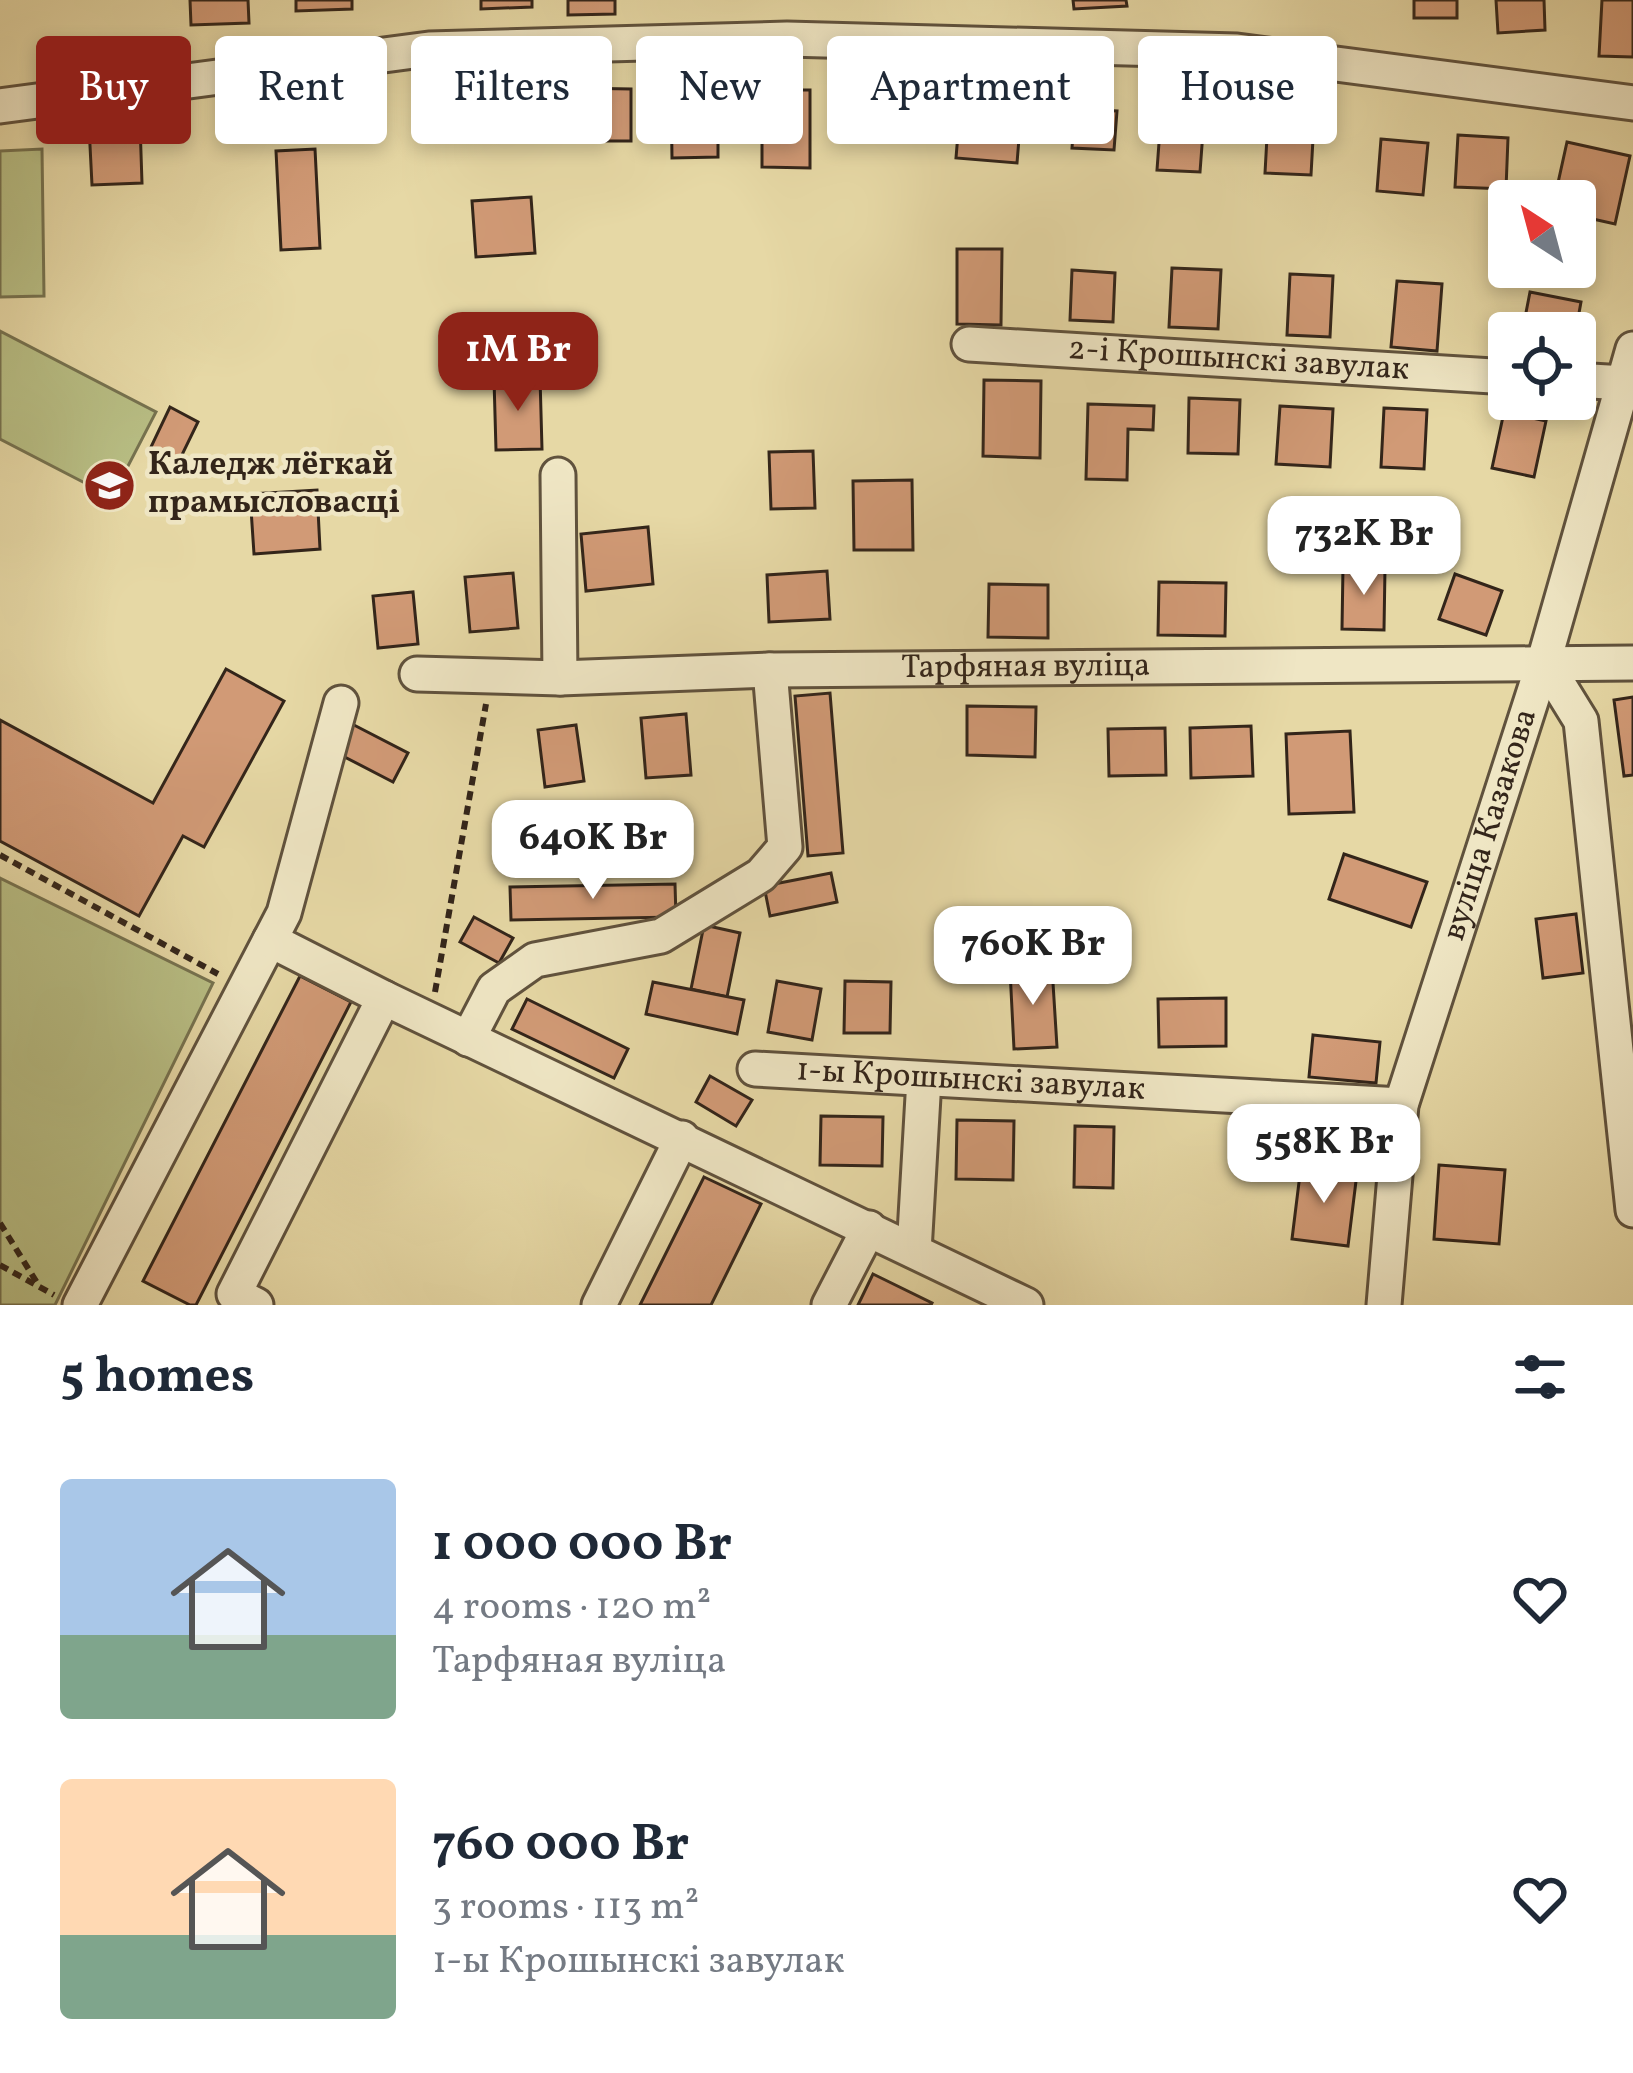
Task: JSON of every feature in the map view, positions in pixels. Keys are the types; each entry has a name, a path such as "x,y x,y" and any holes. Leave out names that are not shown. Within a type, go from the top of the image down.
{"street":[{"path":"0,106 429,49 787,39 1237,51 1633,103"},
{"name":"2-і Крошынскі завулак","path":"969,344 1488,375"},
{"name":"вуліца Казакова","path":"1384,1305 1401,1105 1544,662 1633,349"},
{"path":"1596,381 1624,383"},
{"path":"558,475 560,677"},
{"path":"1544,662 1581,721 1633,1210"},
{"name":"Тарфяная вуліца","path":"417,674 560,677 770,670 1633,663"},
{"path":"468,1039 494,989 535,961 661,935 760,875 785,847 770,670"},
{"path":"68,1300 284,913 340,703"},
{"path":"270,940 1026,1305"},
{"path":"256,1305 233,1294 384,998"},
{"name":"1-ы Крошынскі завулак","path":"755,1069 1401,1105"},
{"path":"914,1251 924,1079"},
{"path":"599,1305 682,1138"},
{"path":"829,1305 869,1228"}],"path":[{"path":"430,1020 491,676"},
{"path":"0,855 242,987"},
{"path":"0,1223 40,1287"},
{"path":"0,1265 68,1300"}],"green space":[{"path":"42,149 44,296 0,297 0,151"},
{"path":"0,331 156,412 112,497 0,439"},
{"path":"0,878 213,983 55,1305 0,1305"}],"building":[{"path":"190,0 248,0 249,23 191,25"},
{"path":"296,0 352,0 352,9 296,11"},
{"path":"481,0 532,0 532,7 481,9"},
{"path":"568,0 615,0 615,14 568,15"},
{"path":"1073,0 1126,0 1127,6 1074,9"},
{"path":"1414,0 1457,0 1457,18 1414,18"},
{"path":"1496,0 1544,0 1545,30 1498,33"},
{"path":"1602,0 1633,0 1633,57 1599,56"},
{"path":"612,89 631,89 631,141 612,141"},
{"path":"803,90 810,90 810,168 762,167 762,144 803,144"},
{"path":"1117,111 1114,150 1072,148 1072,144 1114,144"},
{"path":"1458,135 1508,138 1506,180 1488,180 1488,188 1455,187"},
{"path":"1381,139 1428,143 1423,195 1377,191"},
{"path":"1567,142 1630,156 1615,224 1596,220 1596,180 1559,180"},
{"path":"90,144 141,144 142,183 92,185"},
{"path":"672,144 718,144 718,157 672,158"},
{"path":"957,144 1019,144 1017,163 956,158"},
{"path":"1159,144 1202,144 1200,172 1157,170"},
{"path":"1267,144 1313,144 1311,175 1265,173"},
{"path":"315,149 320,248 281,250 276,151"},
{"path":"531,197 535,253 476,257 472,201"},
{"path":"957,249 1002,249 1001,325 957,324"},
{"path":"1172,268 1221,270 1218,329 1169,327"},
{"path":"1072,270 1115,273 1113,322 1070,320"},
{"path":"1290,274 1333,276 1330,337 1287,335"},
{"path":"1397,281 1442,284 1437,351 1391,347"},
{"path":"1530,292 1581,302 1579,312 1526,312"},
{"path":"540,377 542,449 496,450 494,379"},
{"path":"984,380 1041,381 1040,458 983,456"},
{"path":"1189,398 1240,400 1238,454 1188,453"},
{"path":"1088,404 1154,406 1153,430 1128,429 1127,480 1086,479"},
{"path":"1280,406 1333,409 1330,467 1276,464"},
{"path":"170,407 198,422 178,463 150,449"},
{"path":"1384,408 1427,410 1424,469 1381,467"},
{"path":"1502,420 1546,421 1534,477 1492,468"},
{"path":"813,451 815,508 771,509 769,452"},
{"path":"912,480 913,550 854,550 853,481"},
{"path":"317,490 320,549 254,554 250,494"},
{"path":"648,527 653,584 586,591 581,534"},
{"path":"1343,567 1385,568 1384,630 1342,629"},
{"path":"827,571 830,619 769,622 767,575"},
{"path":"513,573 518,628 470,632 465,577"},
{"path":"1455,574 1502,591 1486,635 1439,619"},
{"path":"1159,582 1226,583 1225,636 1158,635"},
{"path":"989,584 1048,585 1048,638 988,637"},
{"path":"413,592 418,644 378,648 373,596"},
{"path":"226,669 284,701 204,847 183,836 139,916 0,841 0,720 153,803"},
{"path":"830,693 843,853 808,856 795,696"},
{"path":"1633,697 1633,775 1624,776 1614,700"},
{"path":"967,706 1036,707 1035,757 967,755"},
{"path":"686,714 691,775 646,778 641,718"},
{"path":"352,724 408,753 393,782 337,753"},
{"path":"576,725 584,781 545,787 538,730"},
{"path":"1251,726 1253,776 1191,778 1190,728"},
{"path":"1165,728 1166,775 1109,776 1108,729"},
{"path":"1350,731 1354,812 1289,814 1286,734"},
{"path":"1344,854 1427,882 1411,927 1329,899"},
{"path":"831,873 837,902 770,916 764,886"},
{"path":"675,884 676,917 511,920 510,887"},
{"path":"1576,914 1583,973 1543,978 1536,919"},
{"path":"474,917 513,938 499,963 460,942"},
{"path":"704,925 740,933 727,997 691,989"},
{"path":"1052,967 1057,1047 1014,1049 1010,970"},
{"path":"300,976 351,1002 196,1305 190,1305 143,1281"},
{"path":"777,981 821,989 812,1040 768,1032"},
{"path":"845,981 891,982 890,1033 844,1033"},
{"path":"653,982 744,1000 737,1034 646,1014"},
{"path":"1226,998 1226,1046 1159,1047 1158,999"},
{"path":"527,999 628,1049 614,1078 512,1029"},
{"path":"1313,1035 1380,1042 1376,1083 1309,1077"},
{"path":"710,1076 752,1100 736,1126 696,1102"},
{"path":"821,1116 883,1117 882,1166 820,1165"},
{"path":"957,1120 1014,1121 1013,1180 956,1179"},
{"path":"1075,1126 1114,1127 1113,1188 1074,1187"},
{"path":"1439,1165 1505,1170 1499,1244 1434,1239"},
{"path":"1301,1166 1357,1173 1348,1246 1292,1239"},
{"path":"704,1177 761,1204 711,1305 640,1305"},
{"path":"873,1274 932,1303 931,1305 858,1305"}],"place":[{"name":"Каледж лёгкай прамысловасці","path":"109,485"}]}
